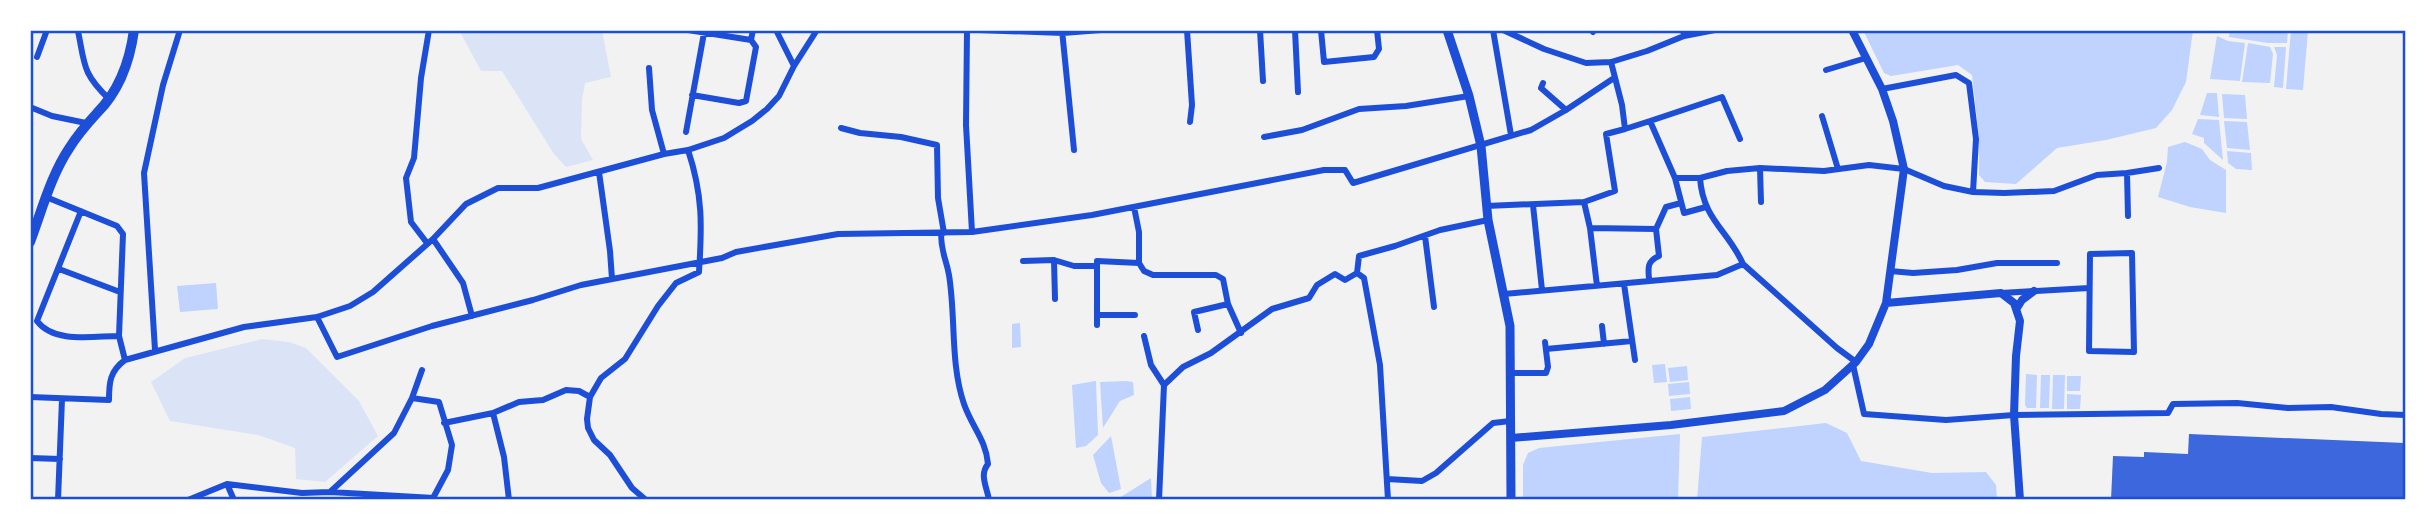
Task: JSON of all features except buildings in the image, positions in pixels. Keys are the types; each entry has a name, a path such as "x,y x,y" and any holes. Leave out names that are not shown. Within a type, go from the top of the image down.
{"main road":[{"path":"30,242 46,197 69,148 86,123 109,99 124,71 134,30"},
{"path":"1447,30 1469,96 1481,146 1488,220 1510,326 1511,500"}],"street":[{"path":"37,57 47,30"},
{"path":"75,30 78,31 86,72 109,99"},
{"path":"155,350 144,173 163,85 180,30"},
{"path":"429,30 421,78 414,158 406,178 411,222 430,241 463,283 472,316"},
{"path":"688,30 751,40 756,47 746,101 739,103 692,95"},
{"path":"751,40 753,30"},
{"path":"776,30 794,66"},
{"path":"30,397 109,400 109,382 114,368 125,359 244,327 317,317 350,306 373,292 430,241 466,204 498,188 538,188 688,150 724,138 752,121 779,96 817,30"},
{"path":"967,30 966,125 972,232"},
{"path":"978,30 1101,30"},
{"path":"1187,30 1192,105 1190,122"},
{"path":"1260,30 1263,81"},
{"path":"1295,30 1298,92"},
{"path":"1321,30 1324,62 1374,57 1379,49 1377,30"},
{"path":"1493,30 1511,135"},
{"path":"1503,30 1512,36 1586,63 1611,62 1647,51 1683,33 1715,30"},
{"path":"1511,438 1671,425 1784,411 1825,390 1855,364 1869,344 1886,303 1904,169 1893,121 1882,89 1852,30"},
{"path":"1062,31 1074,150"},
{"path":"686,132 704,33"},
{"path":"1826,70 1866,58"},
{"path":"1611,62 1622,105 1625,130"},
{"path":"649,68 652,110 664,154"},
{"path":"1882,89 1956,75 1969,83 1976,139 1973,192"},
{"path":"317,317 337,357 432,326 581,285 722,258 762,246 838,234 972,232 1134,207 1324,170 1345,170 1353,183 1531,130 1614,78"},
{"path":"1543,83 1541,88 1566,110"},
{"path":"1264,137 1302,130 1359,109 1406,106 1469,96"},
{"path":"1486,206 1503,203 1532,205 1584,202 1615,191 1606,134 1722,97 1740,139"},
{"path":"30,107 52,116 86,123"},
{"path":"1822,116 1838,169"},
{"path":"1650,121 1675,178 1684,213 1706,207"},
{"path":"841,128 937,145 941,252 949,273 958,379 964,403 987,449 988,464 983,470 983,478 988,487 989,500"},
{"path":"646,500 632,488 610,454 594,440 587,419 590,397 601,378 625,359 658,306 676,284 699,272 702,251 701,197 688,150"},
{"path":"1675,178 1700,178 1727,171 1760,168 1824,171 1869,164 1904,169 1944,187 1973,192 2054,191 2097,175 2159,168"},
{"path":"1760,168 1761,202"},
{"path":"599,172 612,279"},
{"path":"2127,173 2128,216"},
{"path":"1700,178 1706,207 1743,264 1855,364 1864,414 1945,420 2014,415 2168,413 2173,404 2237,403 2288,408 2332,407 2405,415"},
{"path":"46,197 117,226 123,234 119,336 125,359"},
{"path":"1584,202 1597,286"},
{"path":"1649,279 1648,266 1651,259 1659,256 1656,229 1666,207 1681,203"},
{"path":"1532,205 1542,290"},
{"path":"1134,207 1139,232 1139,262 1144,271 1153,275 1216,275 1223,279 1228,304 1241,333"},
{"path":"81,211 37,321 42,328 61,336 119,336"},
{"path":"1357,273 1359,256 1440,230 1488,220"},
{"path":"1590,228 1656,229"},
{"path":"1425,236 1434,307"},
{"path":"2132,253 2134,352 2089,351 2089,288 2090,254 2132,253"},
{"path":"1023,261 1054,260 1074,266 1097,266"},
{"path":"1054,260 1055,299"},
{"path":"1097,325 1097,261 1139,262"},
{"path":"1891,271 1913,273 1957,270 1997,263 2057,263"},
{"path":"1504,293 1717,275 1743,264"},
{"path":"59,269 120,292"},
{"path":"1164,385 1183,367 1211,353 1272,309 1309,298 1317,285 1335,274 1345,280 1357,273"},
{"path":"1357,273 1364,278 1380,365 1388,500"},
{"path":"1624,284 1635,360"},
{"path":"1886,303 2089,288"},
{"path":"2017,308 2022,300 2034,291"},
{"path":"2001,293 2017,308 2021,321 2016,356 2014,415 2020,500"},
{"path":"1198,330 1194,313 1228,304"},
{"path":"1097,315 1135,315"},
{"path":"1602,326 1604,344"},
{"path":"1144,336 1151,365 1164,385 1159,500"},
{"path":"1509,373 1546,373 1546,346 1632,341"},
{"path":"330,492 394,433 412,398 422,370"},
{"path":"444,423 493,413 519,402 543,400 566,390 579,391 590,397"},
{"path":"188,500 227,484 302,493 330,492 433,499 447,470 452,445 439,402 412,398"},
{"path":"58,500 62,399"},
{"path":"493,413 504,457 509,500"},
{"path":"1387,479 1422,481 1436,473 1493,423 1510,421"},
{"path":"30,458 60,458"},
{"path":"227,484 234,500"}],"shaded area":[{"path":"459,30 602,30 611,77 585,83 582,100 581,139 593,160 566,167 554,154 502,71 481,71"},
{"path":"262,339 289,342 306,348 359,401 378,436 325,482 296,479 295,448 258,435 170,421 151,382 185,358"}],"water":[{"path":"1863,30 2193,30 2186,82 2172,110 2156,128 2057,148 2016,184 1985,182 1979,175 1979,137 1972,75 1958,65 1891,76 1884,73"},
{"path":"2230,30 2288,30 2287,43 2229,37"},
{"path":"2291,30 2308,30 2303,90 2286,89"},
{"path":"2217,36 2228,41 2245,43 2240,81 2210,79"},
{"path":"2248,43 2270,47 2273,54 2270,83 2242,82"},
{"path":"2274,47 2286,47 2283,88 2274,87 2277,55"},
{"path":"2207,93 2217,93 2219,117 2200,115"},
{"path":"2222,94 2245,95 2247,119 2224,118"},
{"path":"2198,119 2219,120 2223,160 2204,143 2204,138 2192,134"},
{"path":"2224,121 2247,122 2250,150 2227,148"},
{"path":"2185,142 2202,149 2210,160 2226,170 2226,213 2190,207 2158,197 2168,147"},
{"path":"2227,151 2251,153 2252,170 2236,169 2228,163"},
{"path":"216,283 218,309 180,312 177,286"},
{"path":"1020,323 1021,347 1012,348 1012,324"},
{"path":"1665,364 1667,382 1654,383 1652,365"},
{"path":"1687,366 1688,380 1670,382 1668,368"},
{"path":"2026,374 2037,375 2036,408 2027,408 2025,405"},
{"path":"2041,375 2050,375 2049,408 2040,408"},
{"path":"2053,375 2065,375 2064,409 2052,409"},
{"path":"2067,376 2081,376 2080,391 2067,391"},
{"path":"1096,381 1098,435 1086,446 1076,448 1072,385"},
{"path":"1100,382 1133,382 1134,395 1120,401 1103,428"},
{"path":"1689,382 1690,394 1669,396 1668,384"},
{"path":"2067,394 2081,395 2080,409 2067,409"},
{"path":"1690,397 1691,409 1671,411 1670,399"},
{"path":"1826,423 1847,433 1861,461 1932,473 1986,472 1996,485 1997,500 1697,500 1702,437"},
{"path":"1680,434 1678,500 1523,500 1523,465 1528,453 1539,448"},
{"path":"1111,436 1121,489 1109,493 1101,483 1093,455"},
{"path":"1151,478 1152,500 1116,500"}]}
